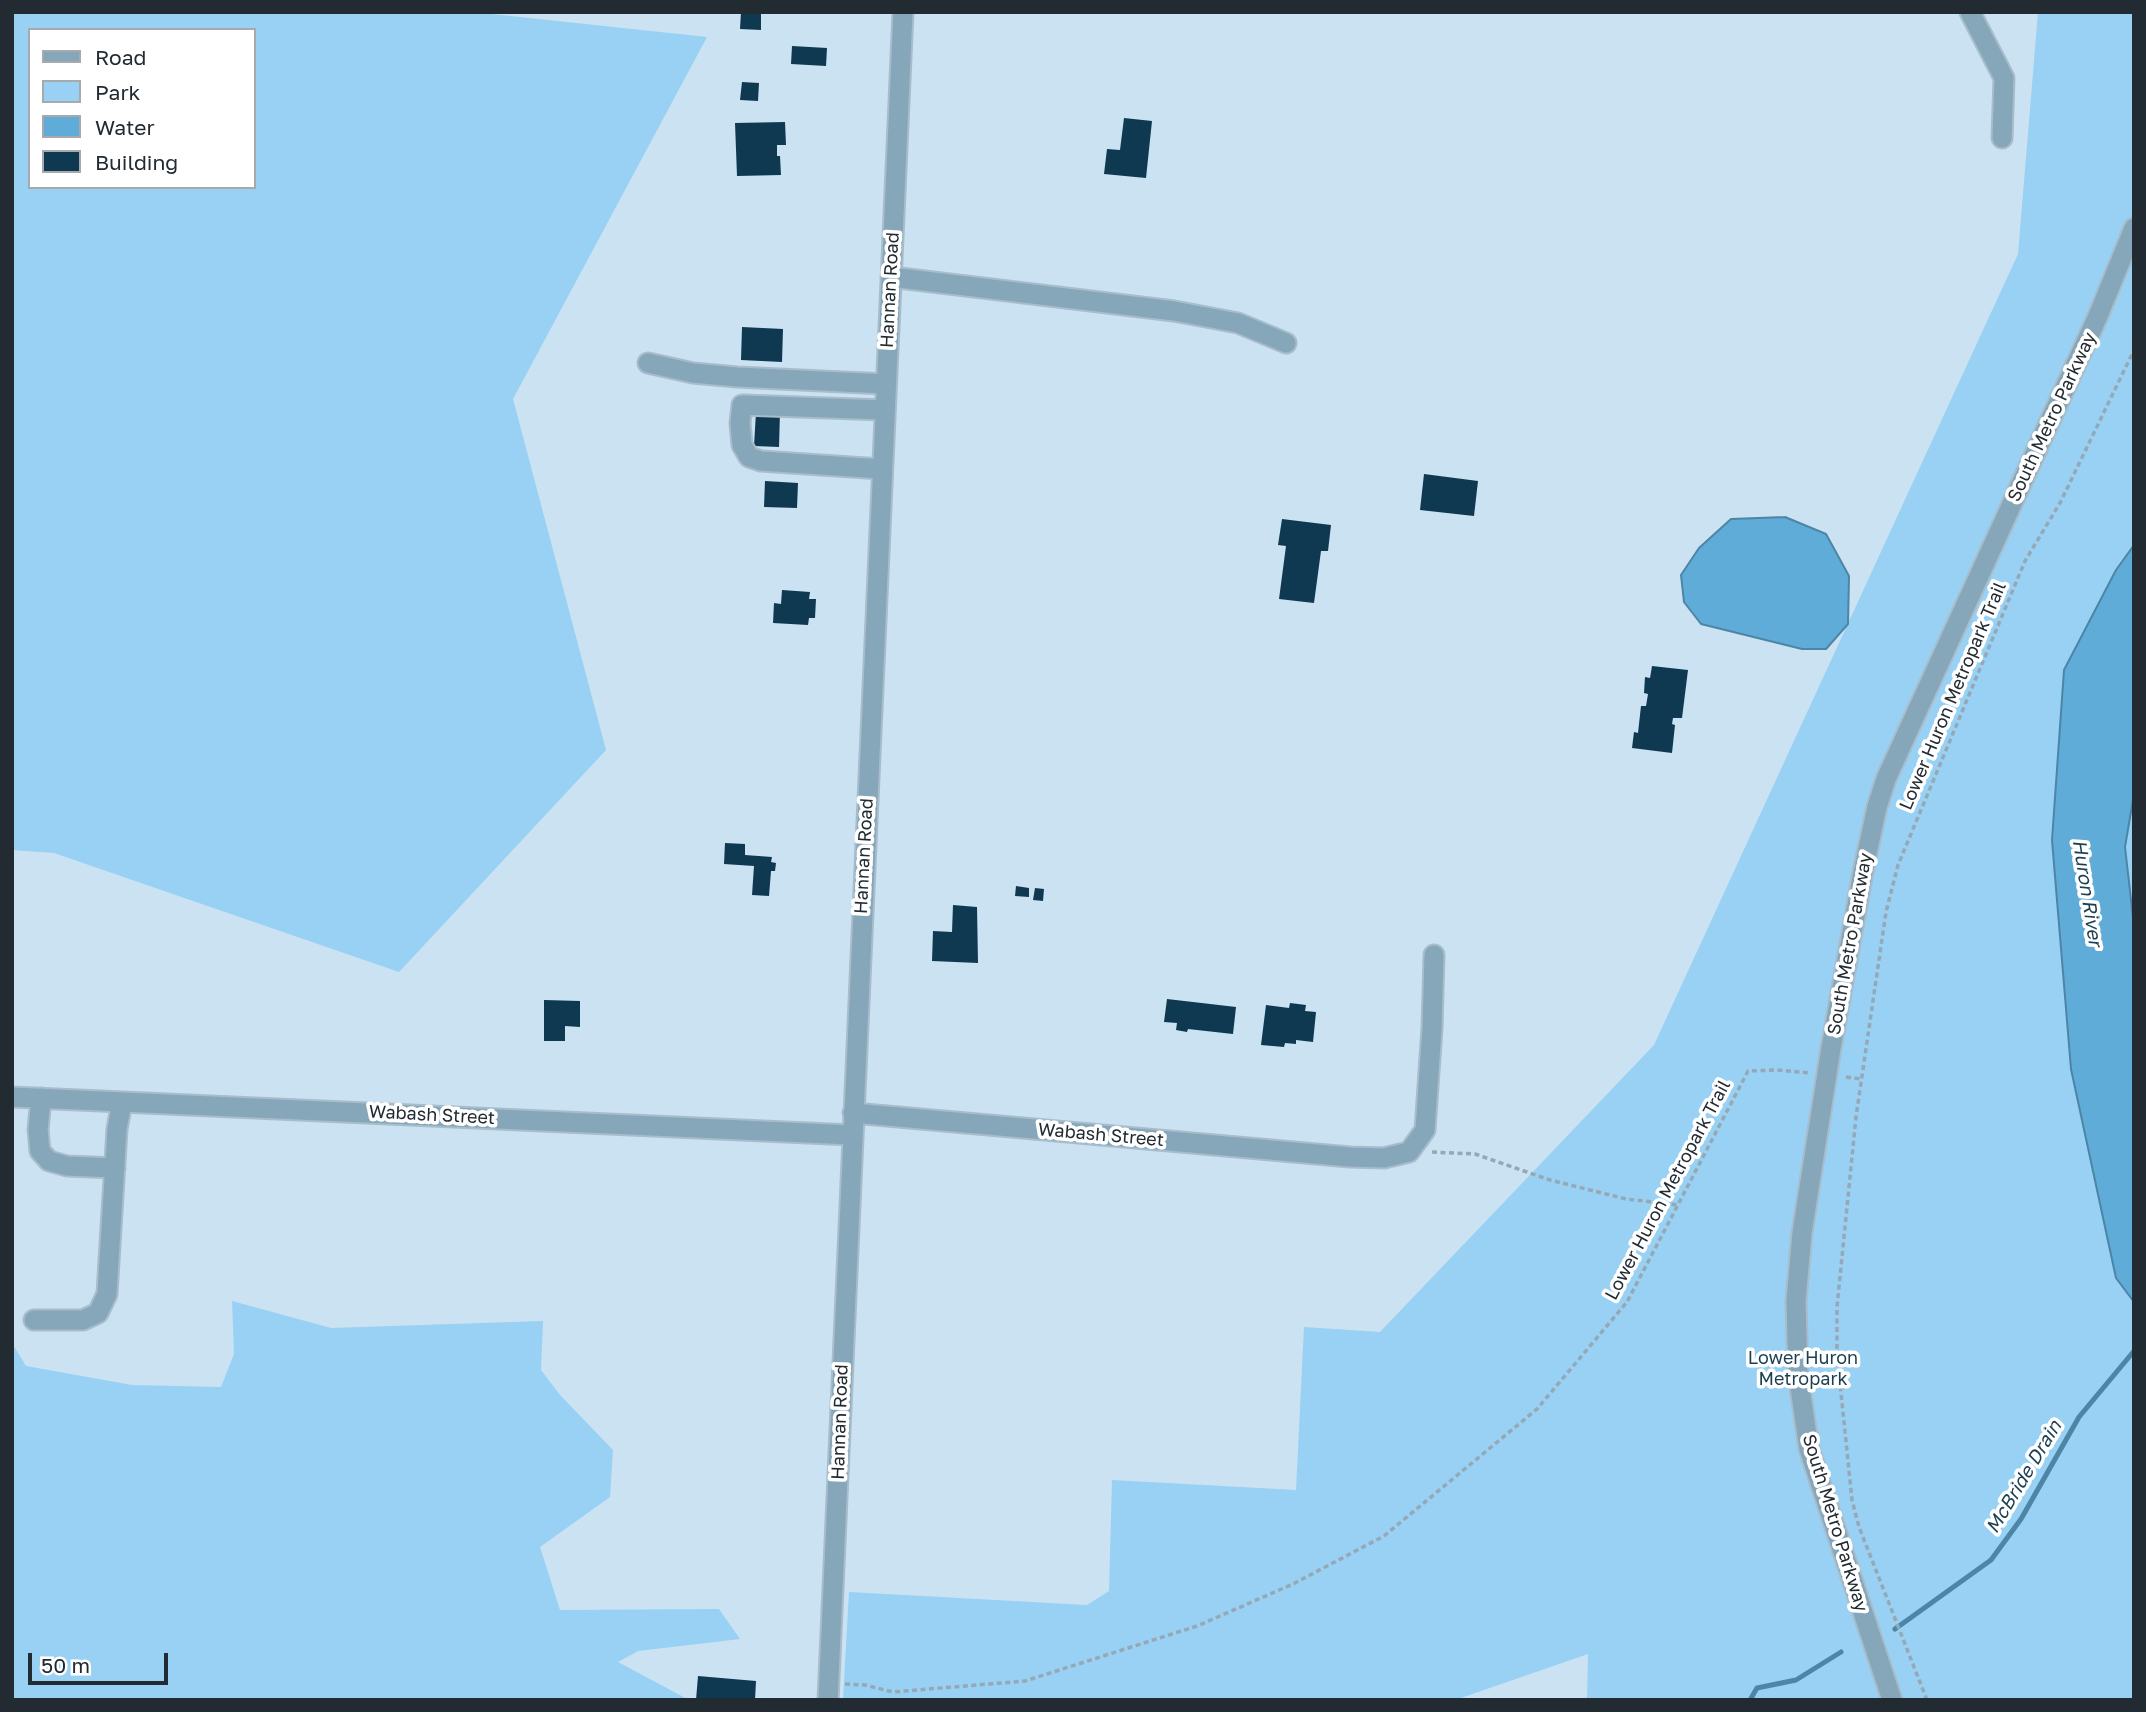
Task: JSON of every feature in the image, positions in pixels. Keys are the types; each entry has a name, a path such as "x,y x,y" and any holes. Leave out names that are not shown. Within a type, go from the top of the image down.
{"street":[{"name":"Hannan Road","path":"829,1691 903,12"},
{"path":"1970,12 2004,78 2002,138"},
{"name":"South Metro Parkway","path":"1892,1700 1809,1449 1798,1374 1796,1301 1802,1233 1827,1074 1863,872 1886,779 2098,316 2134,228"},
{"path":"891,277 1174,311 1238,323 1286,343"},
{"path":"648,363 715,375 886,384"},
{"path":"881,469 761,461 749,457 742,445 740,423 742,405 884,410"},
{"path":"1409,1152 1425,1130 1434,955"},
{"name":"Wabash Street","path":"12,1097 852,1135"},
{"path":"41,1098 38,1130 40,1151 49,1161 67,1166 115,1167"},
{"path":"34,1320 83,1320 98,1313 107,1294 117,1129 122,1102"},
{"name":"Wabash Street","path":"853,1113 1350,1157 1384,1158 1409,1152"}],"path":[{"name":"Lower Huron Metropark Trail","path":"829,1691 865,1685 893,1692 1025,1681 1197,1626 1293,1584 1384,1536 1537,1409 1626,1302 1748,1071 1777,1070 1861,1079 1886,912 1898,865 2025,561 2060,503 2134,349"},
{"path":"1861,1079 1838,1307 1837,1354 1852,1500 1859,1527 1927,1700"},
{"path":"1409,1152 1475,1154 1550,1180 1626,1199 1679,1205"}],"green space":[{"path":"12,12 473,12 707,37 513,399 606,750 399,972 54,853 12,850"},
{"name":"Lower Huron Metropark","path":"2038,12 2134,12 2134,1700 1587,1700 1588,1654 1455,1700 843,1700 849,1592 1087,1605 1109,1591 1112,1480 1296,1490 1304,1327 1380,1332 1654,1045 2018,254"},
{"path":"232,1301 331,1328 543,1321 541,1370 560,1395 613,1450 610,1497 540,1547 560,1610 719,1609 740,1639 638,1651 618,1662 689,1700 12,1700 12,1343 26,1366 132,1385 221,1387 234,1354"}],"water":[{"path":"1785,517 1826,534 1849,576 1848,624 1826,649 1802,649 1701,624 1684,602 1681,575 1699,548 1731,519"},
{"name":"Huron River","path":"2134,545 2134,794 2125,847 2134,926 2134,1302 2116,1278 2071,1069 2052,840 2064,670 2116,570"}],"building":[{"path":"741,12 761,12 761,30 740,29"},
{"path":"792,46 827,48 826,66 791,64"},
{"path":"742,82 759,83 758,101 740,100"},
{"path":"1124,118 1152,121 1146,178 1104,174 1107,149 1120,150"},
{"path":"785,122 786,145 777,145 781,175 737,176 735,123"},
{"path":"742,327 783,329 782,362 741,360"},
{"path":"756,412 780,412 779,447 754,446"},
{"path":"1424,474 1478,481 1474,516 1420,510"},
{"path":"765,481 798,483 797,508 764,507"},
{"path":"1282,519 1331,525 1328,551 1321,551 1314,603 1279,599 1286,546 1278,545"},
{"path":"782,590 810,592 809,599 816,599 815,618 809,618 808,625 773,623 774,603 781,604"},
{"path":"1652,666 1688,670 1682,718 1673,718 1672,724 1675,725 1672,753 1632,748 1634,732 1638,733 1641,706 1646,706 1648,694 1644,693 1645,677 1650,678"},
{"path":"725,843 745,844 745,855 772,857 771,862 776,863 775,871 771,871 769,896 752,895 754,866 724,864"},
{"path":"1016,886 1029,888 1029,897 1015,896"},
{"path":"1035,888 1044,889 1043,901 1033,900"},
{"path":"953,905 977,907 978,963 932,961 933,931 952,932"},
{"path":"1167,999 1236,1007 1233,1034 1176,1030 1177,1023 1164,1022"},
{"path":"544,1000 580,1001 580,1027 565,1026 565,1041 544,1041"},
{"path":"1290,1003 1306,1005 1305,1011 1316,1012 1313,1042 1296,1040 1296,1044 1285,1043 1284,1047 1261,1045 1266,1005 1289,1008"},
{"path":"698,1676 756,1681 755,1700 696,1700"}],"waterway":[{"name":"McBride Drain","path":"1895,1629 1991,1560 2021,1519 2079,1417 2134,1351"},
{"name":"McBride Drain","path":"1750,1700 1757,1688 1796,1680 1841,1652"}]}
